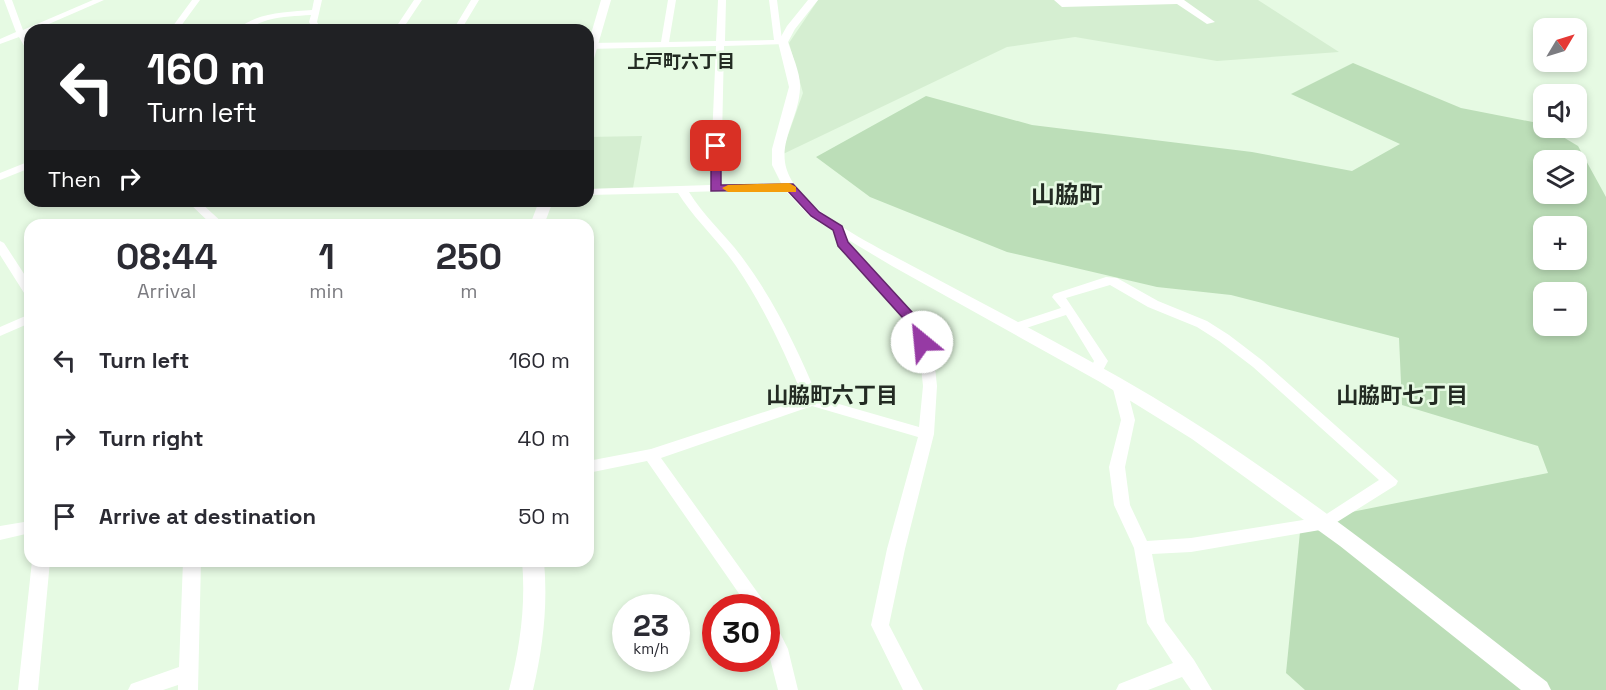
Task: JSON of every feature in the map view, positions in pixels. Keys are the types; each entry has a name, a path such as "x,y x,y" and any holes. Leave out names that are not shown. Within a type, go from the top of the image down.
{"street":[{"path":"8,0 24,39"},
{"path":"42,24 100,0"},
{"path":"178,24 196,0"},
{"path":"314,24 318,0"},
{"path":"403,24 414,9 417,0"},
{"path":"461,24 475,0"},
{"path":"594,34 606,0"},
{"path":"665,44 672,0"},
{"path":"715,189 722,0"},
{"path":"773,0 781,42 795,87 777,157 782,176 815,214 838,229 1096,372 1215,445 1326,523 1539,690"},
{"path":"781,42 813,0"},
{"path":"1059,0 1062,4 1179,1 1210,22"},
{"path":"247,24 276,16 315,12"},
{"path":"0,42 24,31"},
{"path":"594,46 781,42"},
{"path":"0,177 24,167"},
{"path":"594,192 789,186"},
{"path":"682,190 691,207 742,265 779,328 812,401"},
{"path":"199,207 212,219"},
{"path":"838,229 843,243 917,326 927,358 930,386 926,434 893,559 880,625 913,690"},
{"path":"0,245 24,283"},
{"path":"1096,372 1101,361 1069,310 1058,297 1106,281 1113,282 1153,304 1202,324 1258,364 1390,481 1326,523 1191,545 1142,548"},
{"path":"1017,327 1069,310"},
{"path":"0,332 24,321"},
{"path":"1119,386 1128,420 1117,467 1122,506 1142,548 1156,623 1202,690"},
{"path":"594,466 651,455 695,442 812,401 926,434"},
{"path":"651,455 749,594"},
{"path":"0,533 24,528"},
{"path":"28,690 40,567"},
{"path":"138,690 188,681 192,567"},
{"path":"521,690 535,618 536,590 533,567"},
{"path":"780,654 788,690"},
{"path":"1125,690 1187,666"}],"shaded area":[{"path":"818,0 1258,0 1339,52 1217,61 1075,37 1007,47 781,155 803,93 789,43"},
{"path":"1353,63 1461,108 1533,122 1533,138 1565,138 1578,146 1580,150 1533,150 1533,204 1587,204 1587,162 1606,197 1606,690 1305,690 1286,673 1301,522 1548,473 1538,446 1402,405 1399,338 1231,295 1157,287 1007,252 870,197 816,157 926,96 1032,125 1252,152 1352,171 1400,144 1291,94"},
{"path":"642,136 633,188 594,189 594,137"}],"slow traffic":[{"path":"728,188 789,186 792,189"}],"district":[{"name":"上戸町六丁目","path":"681,62"},
{"name":"山脇町","path":"1067,195"},
{"name":"山脇町六丁目","path":"832,395"},
{"name":"山脇町七丁目","path":"1402,395"}],"route":[{"path":"716,146 715,189 789,186 815,214 838,229 843,243 917,326 922,342"}]}
